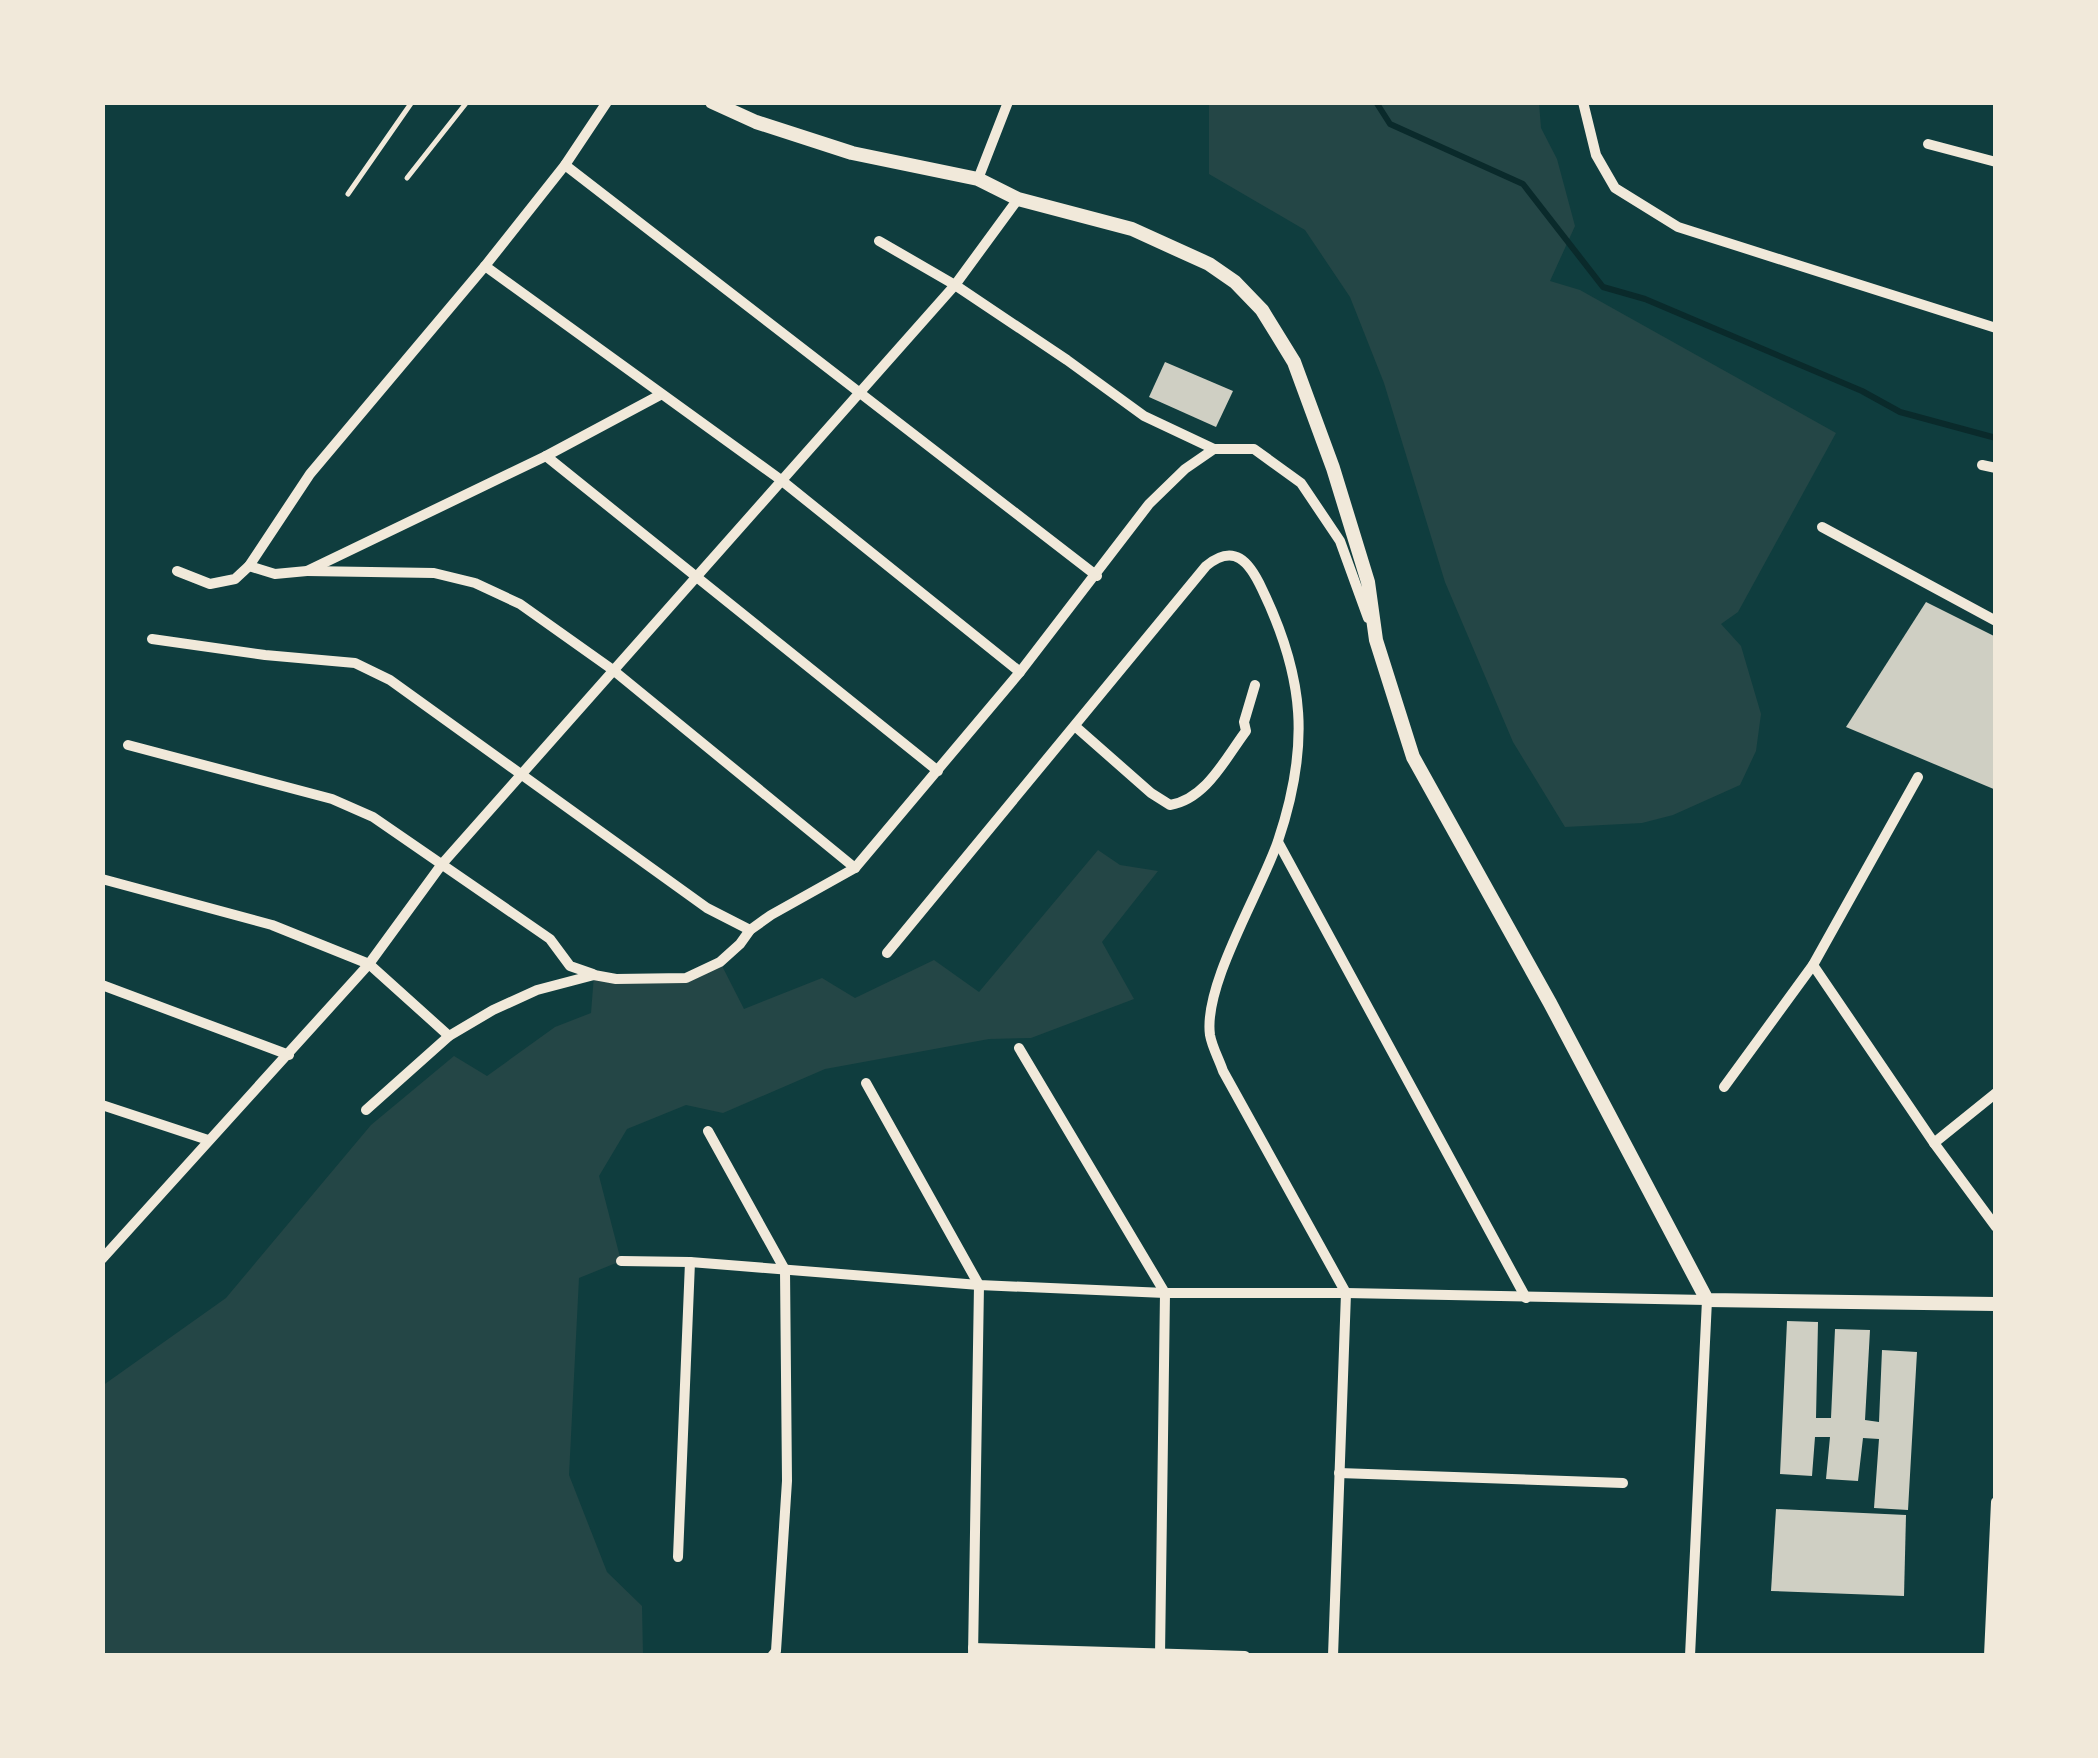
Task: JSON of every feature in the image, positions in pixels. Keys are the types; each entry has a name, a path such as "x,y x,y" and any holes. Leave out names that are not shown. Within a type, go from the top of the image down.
{"street":[{"path":"177,571 210,584 235,579 249,566 310,474 485,266 565,165 607,102"},
{"path":"712,102 756,122 852,154 978,179 1018,199 1132,230 1175,246 1235,282 1262,310 1294,362 1333,468 1368,582 1376,640"},
{"path":"978,179 1008,102"},
{"path":"1583,102 1596,155 1616,188 1678,226 1996,328"},
{"path":"1928,144 1996,162"},
{"path":"565,165 1097,576"},
{"path":"102,1259 369,964 442,864 955,286 1018,199"},
{"path":"879,241 955,286 1144,416 1214,449 1254,450 1280,466 1308,491 1340,541 1426,786 1550,1003 1707,1300 1690,1656"},
{"path":"485,266 781,480 1020,672"},
{"path":"307,571 546,456 660,396"},
{"path":"128,746 332,798 372,817 550,939 570,966 616,978 686,978 720,962 750,930 854,868 1020,672 1149,504 1185,469 1214,449"},
{"path":"546,456 938,771"},
{"path":"1982,465 1996,468"},
{"path":"1822,526 1996,621"},
{"path":"887,953 1206,566 1219,555 1232,554 1244,561 1276,618 1297,681 1296,774 1278,842 1210,1006 1210,1036 1224,1071 1346,1293 1333,1656"},
{"path":"249,566 275,574 384,570 434,573 474,582 520,604 613,670 854,868"},
{"path":"152,638 355,663 413,694 707,908 750,930"},
{"path":"1076,727 1151,794 1170,805 1186,802 1204,787 1246,731 1244,722 1255,685"},
{"path":"1724,1086 1813,965 1918,778"},
{"path":"1278,842 1526,1298"},
{"path":"102,879 272,924 369,964 449,1036"},
{"path":"1813,965 1996,1227"},
{"path":"366,1110 449,1036 537,990 594,975"},
{"path":"102,984 289,1054"},
{"path":"1019,1048 1165,1293 1160,1654"},
{"path":"866,1083 980,1284 973,1652 1246,1656"},
{"path":"1934,1143 1996,1093"},
{"path":"102,1105 208,1140"},
{"path":"708,1131 785,1270 787,1481 782,1598 776,1651 772,1656"},
{"path":"102,1240 116,1246"},
{"path":"621,1261 690,1262 980,1284 1165,1293 1996,1304"},
{"path":"678,1557 690,1262"},
{"path":"1340,1473 1623,1484"},
{"path":"1989,1656 1996,1502"}],"lane":[{"path":"348,194 412,102"},
{"path":"406,178 467,102"}],"shaded area":[{"path":"1209,103 1539,103 1541,128 1557,159 1575,226 1550,281 1580,290 1836,433 1738,612 1721,624 1741,646 1761,714 1756,751 1740,785 1673,815 1642,823 1565,827 1513,742 1445,582 1384,383 1350,297 1305,230 1209,174"},
{"path":"1098,850 1120,865 1158,871 1102,942 1134,999 1031,1038 989,1039 825,1069 723,1113 686,1105 627,1129 599,1176 621,1261 579,1278 569,1475 607,1572 642,1606 643,1655 103,1655 102,1386 226,1298 371,1125 454,1056 487,1076 555,1027 591,1013 594,975 685,978 720,962 744,1009 822,978 855,998 934,960 979,992"}],"building":[{"path":"1165,362 1233,391 1216,427 1149,397"},
{"path":"1926,602 1996,637 1996,790 1846,727"},
{"path":"1787,1321 1818,1322 1816,1418 1831,1418 1835,1329 1870,1330 1865,1420 1879,1422 1882,1350 1917,1352 1908,1510 1874,1508 1879,1439 1863,1438 1858,1481 1826,1479 1830,1437 1815,1437 1812,1476 1780,1474"},
{"path":"1776,1509 1906,1515 1904,1596 1771,1591"}],"waterway":[{"path":"1376,102 1390,124 1523,184 1603,287 1645,299 1862,391 1900,412 1996,438"}]}
